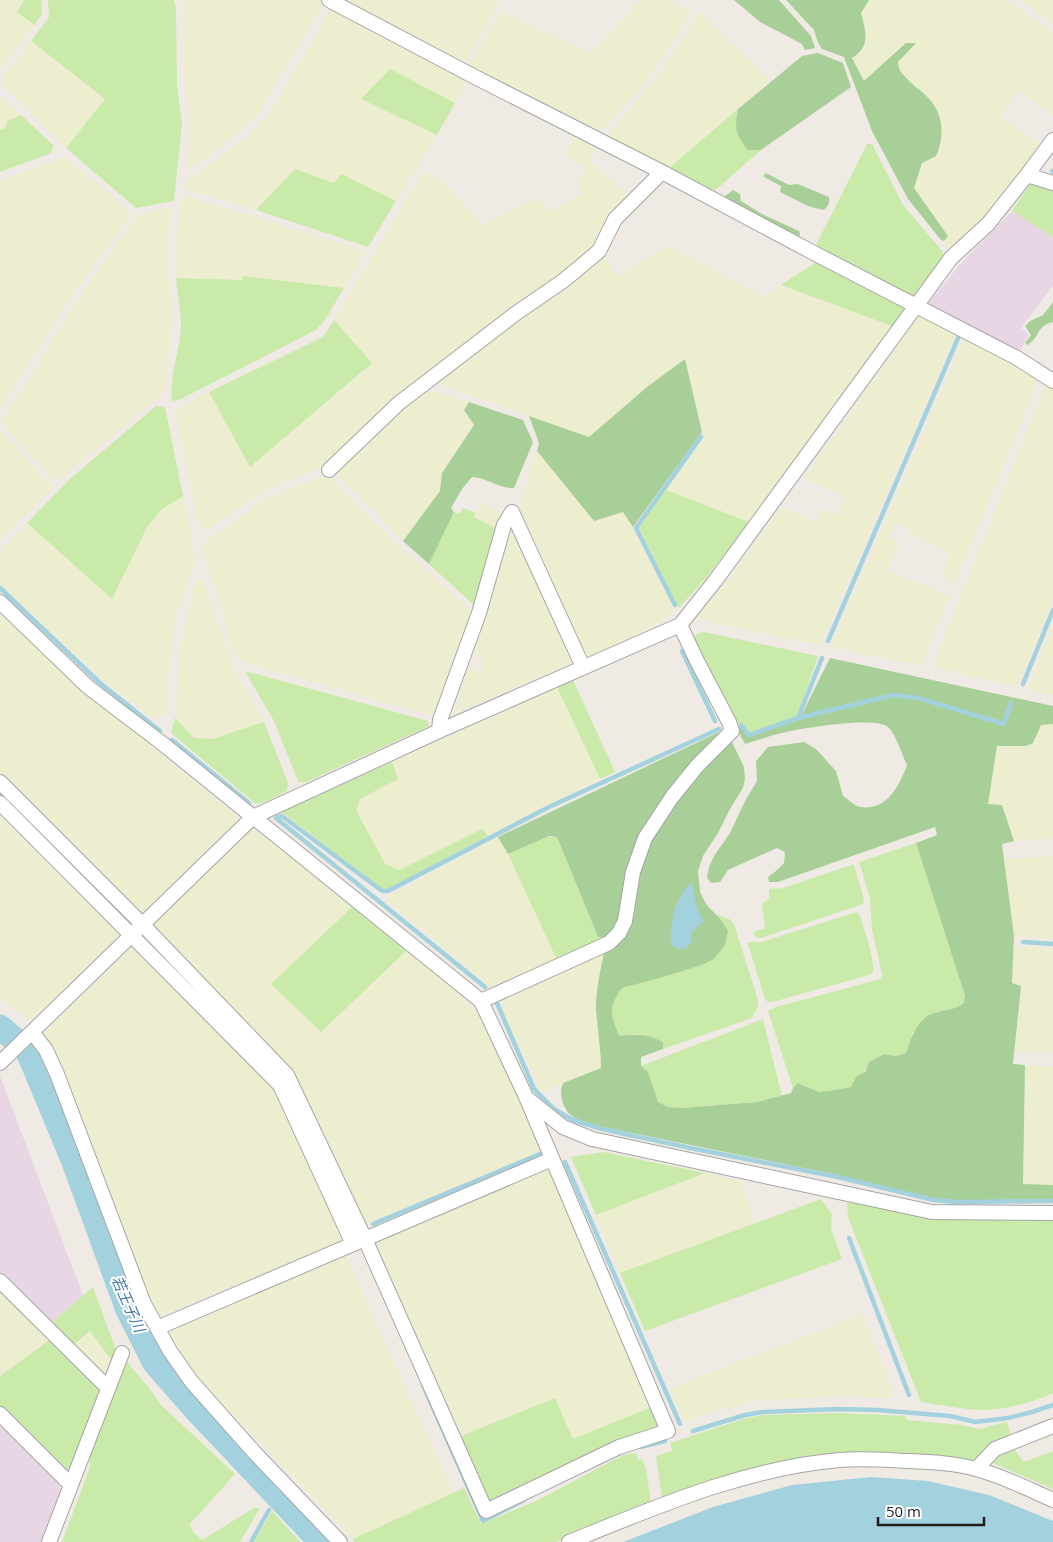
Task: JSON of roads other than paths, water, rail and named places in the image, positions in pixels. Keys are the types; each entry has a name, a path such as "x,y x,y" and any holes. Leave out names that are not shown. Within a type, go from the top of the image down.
{"street":[{"path":"331,0 475,77 662,172 1017,358 1053,381"},
{"path":"4,1057 253,817 438,732 680,625 715,581 951,258 988,224 1053,140"},
{"path":"329,470 399,403 501,324 563,281 599,251 616,219 662,172"},
{"path":"1027,175 1053,183"},
{"path":"438,732 440,720 479,613 504,525 512,512 583,667"},
{"path":"0,602 88,686 163,744 481,1001 526,1097 668,1431 619,1447 486,1511 359,1241 280,1085 0,803"},
{"path":"481,1001 609,943 619,933 626,922 633,872 645,838 672,797 697,766 732,731 680,625"},
{"path":"0,782 142,924 287,1075 359,1241"},
{"path":"30,1034 46,1050 57,1074 144,1304 170,1351 191,1381 254,1452 340,1542"},
{"path":"526,1097 563,1126 592,1139 932,1212 1053,1213"},
{"path":"157,1328 552,1159"},
{"path":"0,1280 108,1388"},
{"path":"49,1542 122,1353"},
{"path":"0,1414 71,1485"},
{"path":"976,1469 995,1449 1053,1426"},
{"path":"569,1542 647,1511 719,1486 786,1467 841,1460 938,1463 976,1469 1014,1482 1053,1500"}],"water":[{"path":"692,883 697,907 704,921 692,932 691,942 686,948 679,949 671,945 672,920 677,902 686,888"},
{"path":"871,1477 928,1481 989,1495 1053,1521 1053,1542 623,1542 713,1507 792,1485"}],"waterway":[{"path":"828,641 959,336"},
{"path":"675,605 636,528 701,437"},
{"path":"0,588 100,683 160,731"},
{"path":"1023,684 1053,610"},
{"path":"682,651 715,721"},
{"path":"798,718 822,658"},
{"path":"741,725 749,735 798,718 893,695 918,698 1004,724 1011,703"},
{"path":"276,818 282,816 382,891 388,891 549,807 719,729"},
{"path":"172,740 249,803"},
{"path":"0,793 96,890"},
{"path":"276,818 485,987"},
{"path":"142,935 171,964"},
{"path":"1023,942 1053,944"},
{"path":"497,1003 534,1089 554,1109 573,1120 602,1129 833,1176 934,1200 957,1202 1053,1201"},
{"name":"若王子川","path":"0,1027 27,1050 74,1162 128,1310 155,1363 197,1411 321,1542"},
{"path":"373,1224 540,1154"},
{"path":"565,1162 680,1424"},
{"path":"849,1238 909,1395"},
{"path":"423,1385 483,1521 524,1500"},
{"path":"693,1431 745,1415 763,1412 839,1409 877,1410 950,1416 975,1422 1008,1418 1053,1405"},
{"path":"640,1447 665,1441"},
{"path":"251,1542 269,1510"}]}
